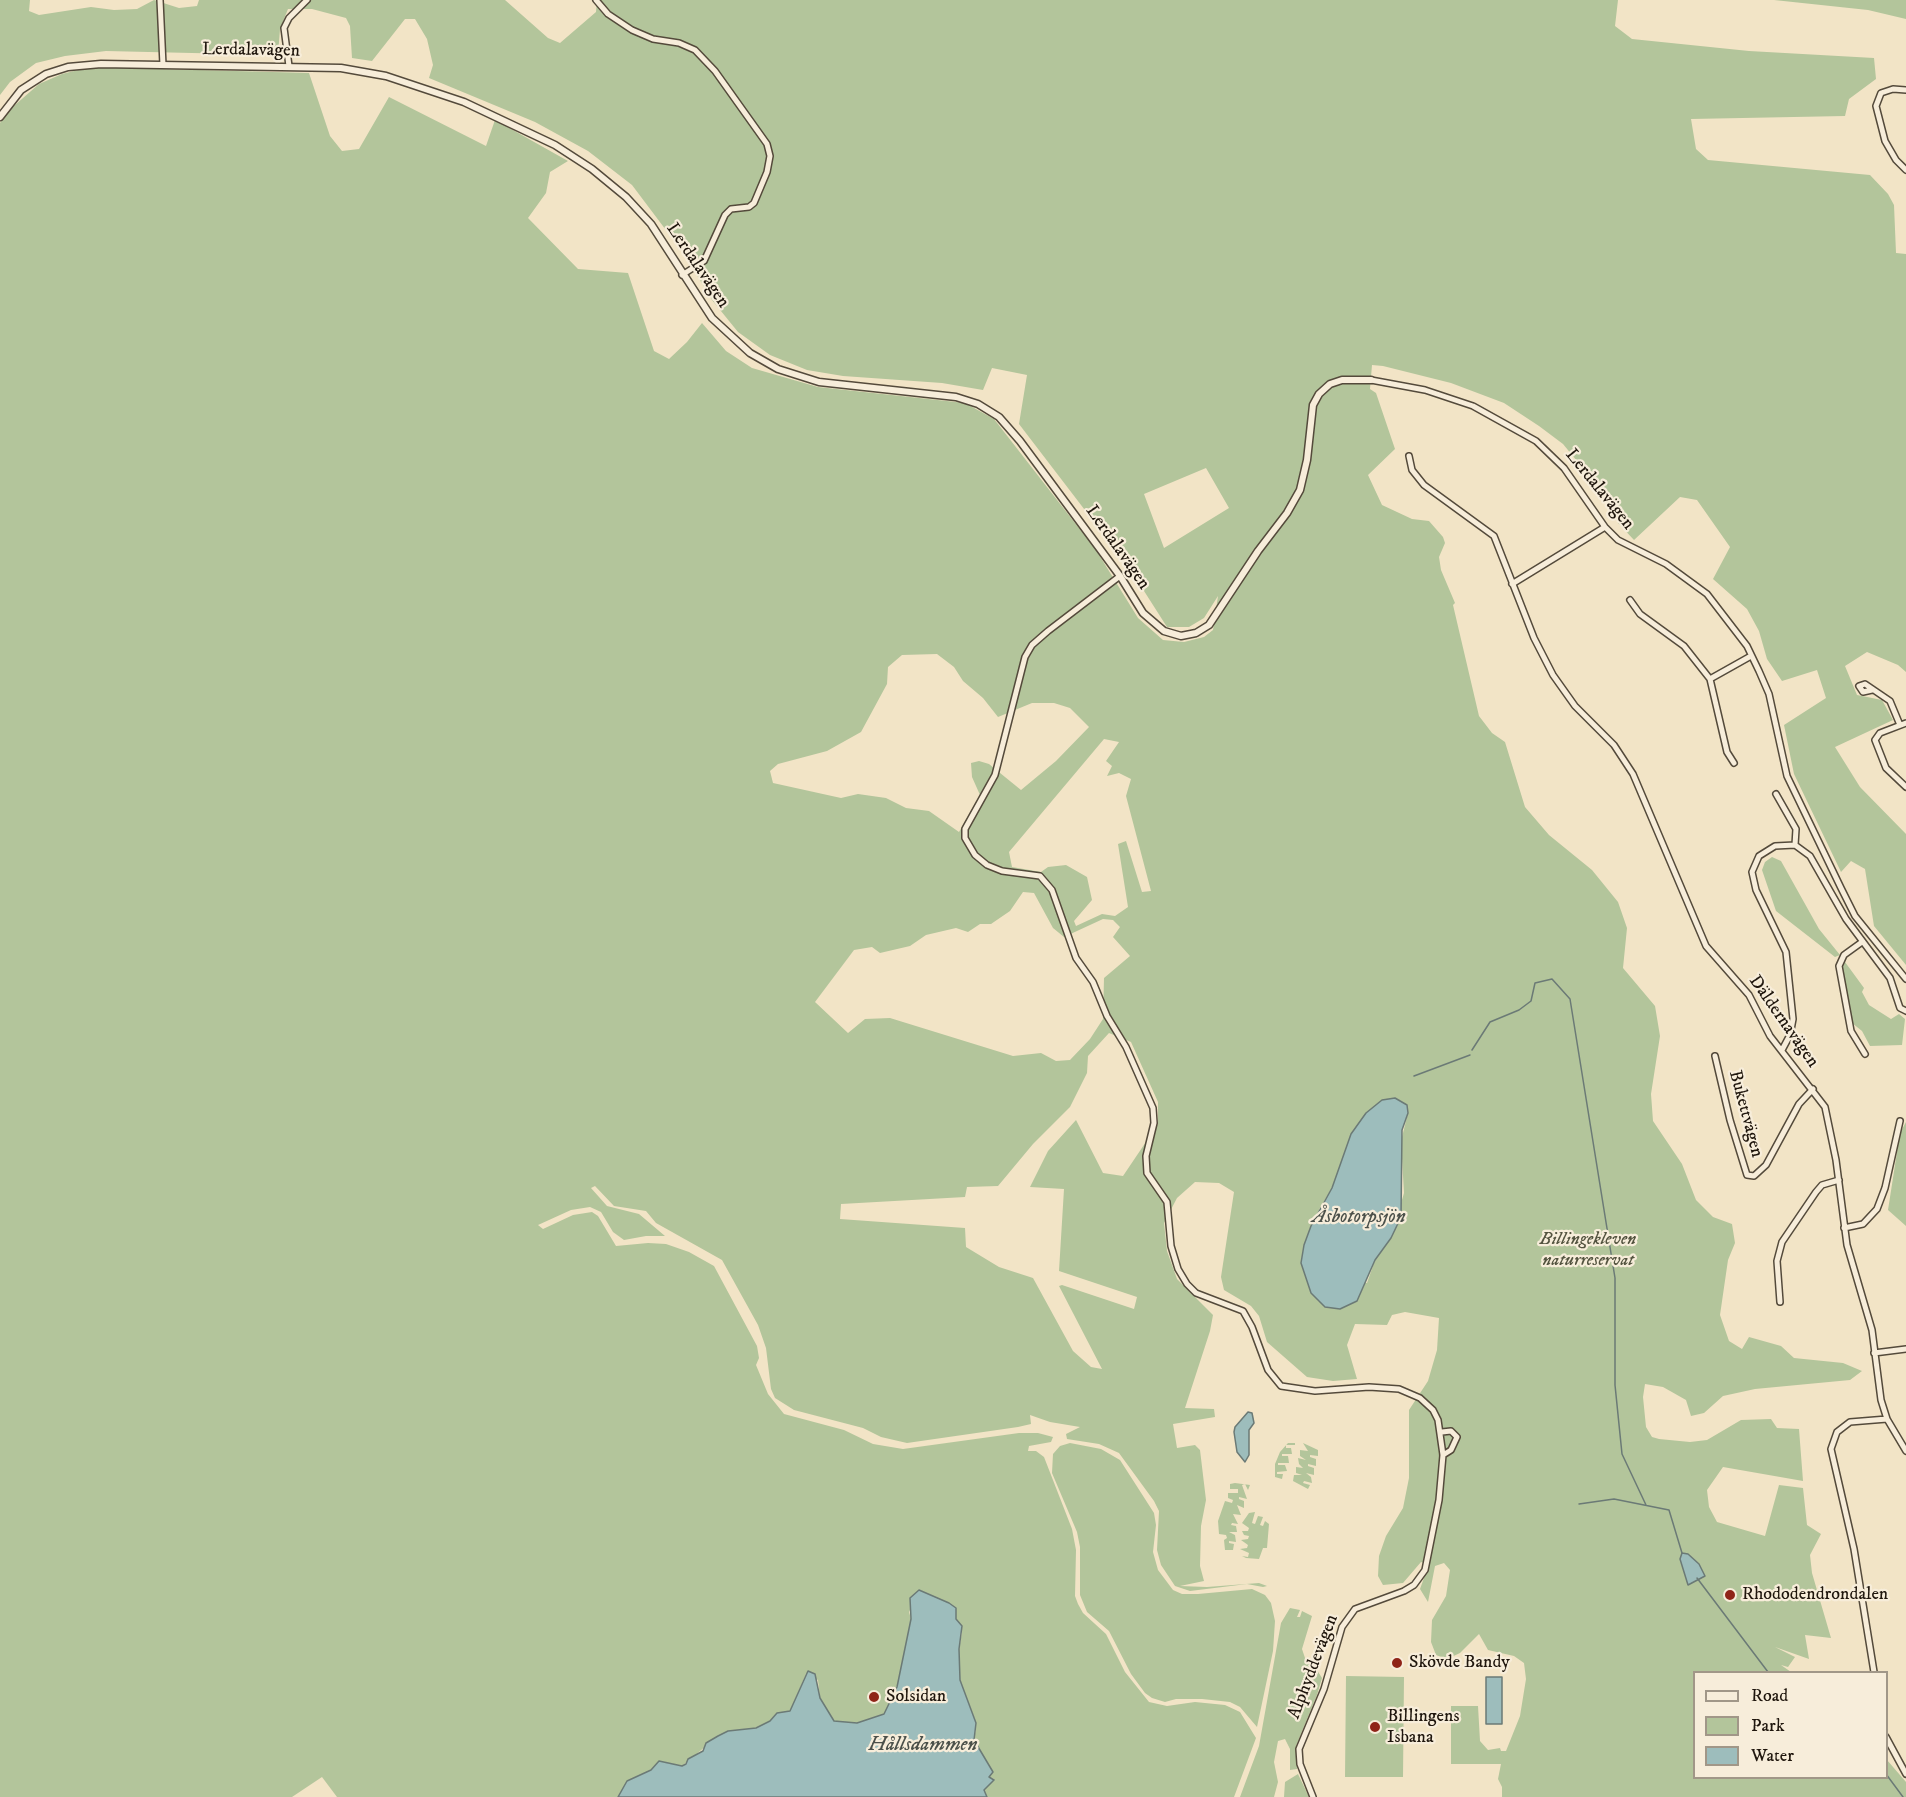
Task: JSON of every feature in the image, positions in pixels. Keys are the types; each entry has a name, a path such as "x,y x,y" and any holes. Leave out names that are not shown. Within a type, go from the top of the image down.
{"street":[{"path":"160,0 163,65"},
{"path":"289,66 284,28 289,18 307,0"},
{"path":"596,0 608,14 632,30 653,39 679,43 695,50 715,71 767,144 770,156 767,172 754,203 749,207 731,209 725,214 704,261 682,275"},
{"name":"Lerdalavägen","path":"0,117 13,99 33,81 68,67 289,66 363,71 414,84 464,102 555,145 592,169 626,197 651,224 707,311 729,336 750,353 778,369 819,382 956,397 978,404 999,417 1027,449 1120,576 1143,613 1164,631 1189,635 1209,625 1258,551 1287,513 1300,490 1307,460 1313,405 1319,394 1330,384 1342,380 1371,380 1425,390 1473,406 1536,441 1564,468 1605,527 1618,540 1666,564 1707,594 1728,619 1751,656 1769,694 1781,753 1797,801 1855,916 1906,979"},
{"path":"1906,90 1887,90 1877,99 1876,114 1885,141 1896,160 1906,170"},
{"name":"Däldernavägen","path":"1409,456 1412,470 1424,485 1494,536 1534,638 1553,675 1575,706 1614,745 1633,774 1706,946 1749,995 1770,1036 1820,1098 1828,1116 1839,1180 1844,1228 1869,1316 1881,1400 1887,1419 1906,1451"},
{"path":"1512,584 1605,527"},
{"path":"1120,576 1048,631 1032,645 1025,657 999,763 965,829 967,844 987,865 1002,871 1040,876 1047,880 1076,958 1093,982 1107,1016 1126,1047 1153,1108 1154,1123 1146,1156 1147,1173 1167,1202 1171,1246 1178,1269 1187,1284 1196,1293 1243,1311 1252,1327 1268,1370 1281,1386 1315,1391 1369,1387 1410,1392 1433,1410 1442,1432 1443,1455"},
{"path":"1630,600 1640,614 1684,646 1710,678 1727,752 1734,763"},
{"path":"1710,678 1751,656"},
{"path":"1872,690 1890,701 1903,724 1880,733 1875,740 1886,768 1906,787"},
{"path":"1776,794 1796,829 1796,845"},
{"path":"1782,1050 1790,1035 1793,1019 1787,958 1777,929 1756,890 1752,872 1759,856 1767,850 1785,844 1796,845 1810,856 1862,942 1890,978 1900,1008 1906,1011"},
{"path":"1862,942 1844,955 1839,966 1851,1031 1865,1054"},
{"name":"Bukettvägen","path":"1715,1056 1730,1120 1747,1175 1754,1176 1766,1165 1799,1104 1813,1089"},
{"path":"1844,1228 1863,1224 1877,1209 1885,1188 1900,1121"},
{"path":"1780,1302 1777,1262 1782,1242 1822,1185 1839,1180"},
{"path":"1874,1353 1906,1348"},
{"path":"1874,1671 1854,1549 1831,1449 1837,1432 1850,1422 1887,1419"},
{"path":"1442,1432 1451,1431 1457,1437 1456,1444 1443,1455"},
{"name":"Alphyddevägen","path":"1313,1797 1300,1764 1299,1749 1324,1689 1342,1627 1359,1606 1396,1595 1414,1585 1425,1570 1432,1542 1443,1455"},
{"path":"1888,1739 1906,1774"}],"green space":[{"name":"Billingekleven naturreservat","path":"0,0 30,0 29,11 39,15 91,7 114,10 137,9 154,0 179,8 197,6 199,0 505,0 548,38 560,43 596,12 597,0 1618,0 1615,26 1632,39 1749,51 1874,58 1876,79 1849,99 1845,116 1691,119 1696,149 1708,160 1870,175 1888,194 1894,205 1896,253 1906,254 1906,672 1898,665 1867,652 1845,666 1857,695 1882,700 1893,720 1835,747 1860,787 1906,834 1906,965 1874,926 1865,869 1851,861 1841,872 1794,774 1784,725 1826,698 1817,670 1782,681 1767,659 1759,631 1747,609 1713,579 1730,547 1697,500 1680,497 1634,540 1618,523 1595,483 1563,444 1539,426 1504,403 1451,383 1372,365 1370,389 1376,393 1395,449 1368,475 1382,505 1412,519 1429,521 1443,537 1445,543 1439,557 1441,570 1455,603 1453,605 1479,716 1492,733 1505,742 1525,807 1549,835 1592,870 1618,902 1627,928 1623,968 1655,1006 1660,1036 1651,1094 1653,1121 1682,1164 1696,1200 1713,1217 1732,1224 1735,1243 1728,1260 1720,1315 1729,1341 1742,1349 1749,1337 1781,1346 1794,1358 1843,1363 1862,1371 1850,1380 1755,1389 1723,1396 1704,1413 1691,1416 1686,1400 1663,1387 1645,1384 1643,1397 1646,1427 1652,1437 1690,1442 1707,1440 1741,1420 1771,1419 1777,1428 1799,1429 1803,1481 1723,1467 1707,1490 1709,1507 1717,1522 1765,1536 1779,1485 1803,1488 1807,1525 1821,1534 1810,1555 1812,1573 1831,1638 1805,1635 1809,1659 1775,1647 1795,1657 1788,1667 1781,1665 1790,1671 1693,1671 1693,1779 1888,1779 1888,1761 1906,1782 1906,1797 1502,1797 1502,1787 1498,1779 1501,1764 1451,1764 1451,1706 1478,1706 1480,1741 1488,1750 1500,1748 1501,1751 1506,1751 1520,1716 1526,1679 1524,1663 1514,1656 1488,1650 1479,1634 1460,1653 1447,1659 1436,1655 1431,1642 1432,1620 1446,1596 1450,1570 1444,1563 1435,1566 1428,1602 1420,1589 1429,1564 1421,1562 1403,1583 1383,1585 1378,1576 1379,1556 1386,1536 1403,1508 1409,1478 1409,1410 1428,1381 1437,1350 1439,1318 1405,1312 1392,1315 1387,1325 1355,1324 1347,1345 1357,1379 1333,1381 1307,1377 1267,1342 1259,1316 1251,1306 1224,1290 1221,1277 1234,1192 1219,1183 1195,1182 1177,1198 1164,1223 1167,1251 1177,1279 1213,1315 1185,1408 1214,1409 1215,1417 1173,1424 1177,1448 1195,1445 1200,1450 1206,1500 1201,1526 1200,1566 1204,1581 1180,1586 1207,1587 1259,1583 1267,1586 1263,1587 1247,1584 1190,1591 1175,1586 1161,1565 1157,1550 1159,1511 1154,1501 1119,1453 1099,1444 1067,1439 1066,1434 1080,1427 1050,1422 1030,1415 1031,1424 1018,1427 907,1443 881,1437 863,1428 794,1410 775,1398 771,1389 766,1348 758,1325 722,1260 656,1223 646,1211 614,1206 595,1186 591,1188 607,1206 639,1214 665,1236 646,1236 624,1240 613,1232 601,1212 590,1207 571,1210 538,1225 543,1229 573,1215 592,1212 598,1216 616,1246 666,1244 689,1252 714,1266 757,1346 759,1358 756,1365 768,1394 784,1414 844,1430 873,1444 903,1449 1019,1433 1038,1433 1053,1437 1051,1442 1029,1446 1028,1451 1036,1451 1044,1457 1072,1529 1076,1550 1075,1596 1078,1604 1083,1613 1106,1634 1125,1672 1149,1702 1167,1706 1195,1702 1225,1705 1240,1712 1256,1738 1234,1797 987,1797 984,1790 994,1779 989,1777 992,1771 974,1740 976,1728 974,1717 960,1680 959,1649 962,1632 956,1619 956,1608 920,1590 909,1612 911,1619 897,1687 884,1714 857,1723 834,1721 820,1698 818,1680 806,1674 790,1711 777,1713 770,1721 756,1728 728,1731 718,1736 682,1766 659,1761 651,1770 628,1781 618,1797 337,1797 322,1777 292,1797 0,1797 0,123 7,112 39,84 62,74 90,67 309,73 330,136 342,151 359,149 389,97 486,146 495,120 568,161 550,172 546,193 528,218 578,269 628,273 654,351 669,359 702,323 726,351 752,368 818,387 965,403 994,419 1096,550 1138,618 1163,640 1184,642 1204,637 1213,630 1218,596 1204,618 1189,627 1167,627 1130,569 1019,424 1027,375 992,368 983,390 942,383 843,376 807,370 770,355 738,332 712,300 684,254 632,185 588,151 535,122 429,78 433,65 427,39 415,19 405,19 372,61 352,58 350,26 346,18 312,9 288,9 280,29 278,55 106,51 65,56 36,63 10,82 0,95","holes":["1206,468 1229,508 1164,548 1144,494","937,654 954,667 963,681 983,698 998,717 1032,703 1054,703 1070,708 1089,727 1056,761 1021,790 989,764 979,761 971,763 972,777 980,795 959,832 929,811 906,808 886,798 858,794 841,798 773,783 770,771 778,764 827,751 861,732 887,684 888,667 902,655","1104,739 1119,742 1106,761 1112,766 1107,776 1119,773 1131,779 1126,796 1151,891 1142,892 1126,841 1118,844 1128,907 1115,916 1102,914 1076,926 1074,921 1092,900 1087,877 1066,865 1048,867 1041,872 1012,867 1009,852","1023,892 1034,893 1053,928 1064,937 1103,919 1113,920 1120,927 1113,937 1130,956 1104,978 1103,1019 1090,1039 1070,1060 1056,1061 1041,1053 1013,1056 890,1018 865,1019 848,1033 815,1002 854,950 872,947 880,953 910,946 926,935 956,928 968,932 980,924 991,924 1010,911","1109,1033 1131,1042 1158,1102 1158,1124 1123,1176 1103,1173 1076,1120 1048,1151 1030,1187 1064,1189 1059,1271 1137,1297 1134,1309 1062,1285 1059,1286 1102,1369 1091,1367 1073,1351 1033,1278 999,1267 966,1247 965,1228 840,1219 841,1204 965,1197 967,1187 998,1186 1033,1144 1070,1107 1087,1073 1088,1056","1408,1113 1401,1141 1404,1193 1391,1238 1375,1260 1367,1283 1303,1267 1301,1263 1304,1245 1320,1208 1332,1188"]},
{"path":"1774,0 1906,0 1906,19 1868,10"},
{"path":"1772,857 1781,861 1819,929 1840,955 1835,957 1776,911 1762,870 1765,862"},
{"path":"1845,962 1864,988 1862,992 1869,1005 1891,1019 1899,1014 1905,1019 1902,1045 1870,1046 1862,1031 1852,1023 1842,968"},
{"path":"1906,1122 1906,1226 1888,1210 1900,1133"},
{"path":"1070,1443 1101,1449 1120,1460 1154,1513 1156,1525 1153,1552 1158,1570 1173,1590 1182,1594 1198,1594 1252,1589 1265,1595 1271,1603 1275,1621 1273,1651 1257,1727 1240,1707 1230,1702 1176,1699 1165,1702 1152,1698 1145,1693 1131,1674 1109,1631 1087,1612 1080,1595 1080,1547 1077,1532 1052,1473 1053,1454 1060,1446"},
{"path":"1303,1443 1318,1450 1318,1456 1310,1455 1316,1459 1316,1466 1308,1464 1314,1468 1314,1475 1306,1473 1311,1477 1312,1483 1304,1481 1303,1483 1310,1485 1308,1489 1293,1481 1294,1475 1302,1475 1296,1473 1296,1467 1303,1468 1298,1458 1306,1460 1300,1456 1300,1450 1308,1451"},
{"path":"1286,1445 1286,1448 1291,1448 1292,1454 1282,1454 1282,1456 1288,1456 1289,1463 1278,1463 1278,1465 1285,1465 1287,1471 1277,1472 1277,1474 1283,1474 1282,1479 1275,1477 1275,1464"},
{"path":"1230,1484 1244,1484 1242,1485 1247,1499 1239,1497 1244,1501 1244,1508 1237,1505 1241,1515 1233,1514 1238,1524 1232,1523 1231,1525 1236,1526 1237,1532 1229,1532 1235,1535 1236,1542 1229,1541 1234,1544 1233,1550 1225,1550 1224,1540 1227,1538 1226,1535 1219,1534 1218,1521 1225,1501 1232,1503 1233,1500 1228,1498 1228,1493 1238,1493 1238,1489 1230,1489"},
{"path":"1255,1512 1252,1523 1255,1524 1258,1516 1263,1517 1260,1525 1263,1526 1265,1521 1269,1524 1267,1548 1263,1548 1259,1559 1242,1556 1248,1557 1249,1553 1240,1549 1247,1548 1248,1545 1241,1540 1248,1539 1249,1536 1244,1535 1242,1531 1248,1531 1249,1528 1242,1523 1249,1513"},
{"path":"1290,1608 1300,1610 1297,1617 1300,1617 1302,1611 1312,1616 1302,1649 1306,1661 1315,1667 1322,1678 1296,1746 1297,1769 1290,1770 1290,1749 1285,1739 1278,1741 1274,1762 1278,1782 1274,1797 1240,1797 1259,1746 1281,1623"},
{"name":"Billingens Isbana","path":"1346,1676 1404,1677 1403,1777 1345,1777"},
{"path":"1298,1774 1309,1797 1284,1797 1285,1782"}],"water":[{"name":"Åsbotorpsjön","path":"1395,1098 1407,1105 1408,1113 1402,1130 1401,1217 1391,1238 1375,1260 1357,1301 1340,1309 1325,1307 1311,1293 1301,1263 1304,1245 1311,1226 1332,1188 1351,1134 1366,1113 1382,1100"},
{"path":"1248,1412 1252,1413 1254,1423 1249,1430 1249,1455 1245,1462 1237,1452 1234,1432 1235,1427"},
{"path":"1682,1553 1688,1554 1699,1564 1705,1576 1688,1585 1680,1559"},
{"name":"Hållsdammen","path":"919,1590 956,1608 956,1619 962,1626 959,1649 960,1680 976,1723 974,1740 993,1772 989,1777 994,1780 984,1790 987,1797 618,1797 627,1781 651,1770 659,1761 682,1766 688,1759 703,1751 706,1743 718,1736 728,1731 756,1728 770,1721 777,1713 790,1711 808,1671 815,1674 820,1698 834,1721 857,1723 884,1714 897,1687 911,1619 910,1598"},
{"path":"1486,1677 1502,1677 1502,1724 1486,1724"}],"waterway":[{"path":"1472,1050 1490,1022 1519,1010 1531,1001 1535,983 1552,979 1570,999 1615,1278 1615,1385 1622,1454 1646,1505"},
{"path":"1414,1076 1470,1055"},
{"path":"1579,1504 1614,1499 1669,1510 1682,1553"},
{"path":"1697,1578 1767,1671"},
{"path":"1888,1777 1903,1797"}],"place":[{"name":"Rhododendrondalen","path":"1730,1595"},
{"name":"Skövde Bandy","path":"1397,1663"},
{"name":"Solsidan","path":"874,1697"},
{"name":"Billingens Isbana","path":"1375,1727"}]}
